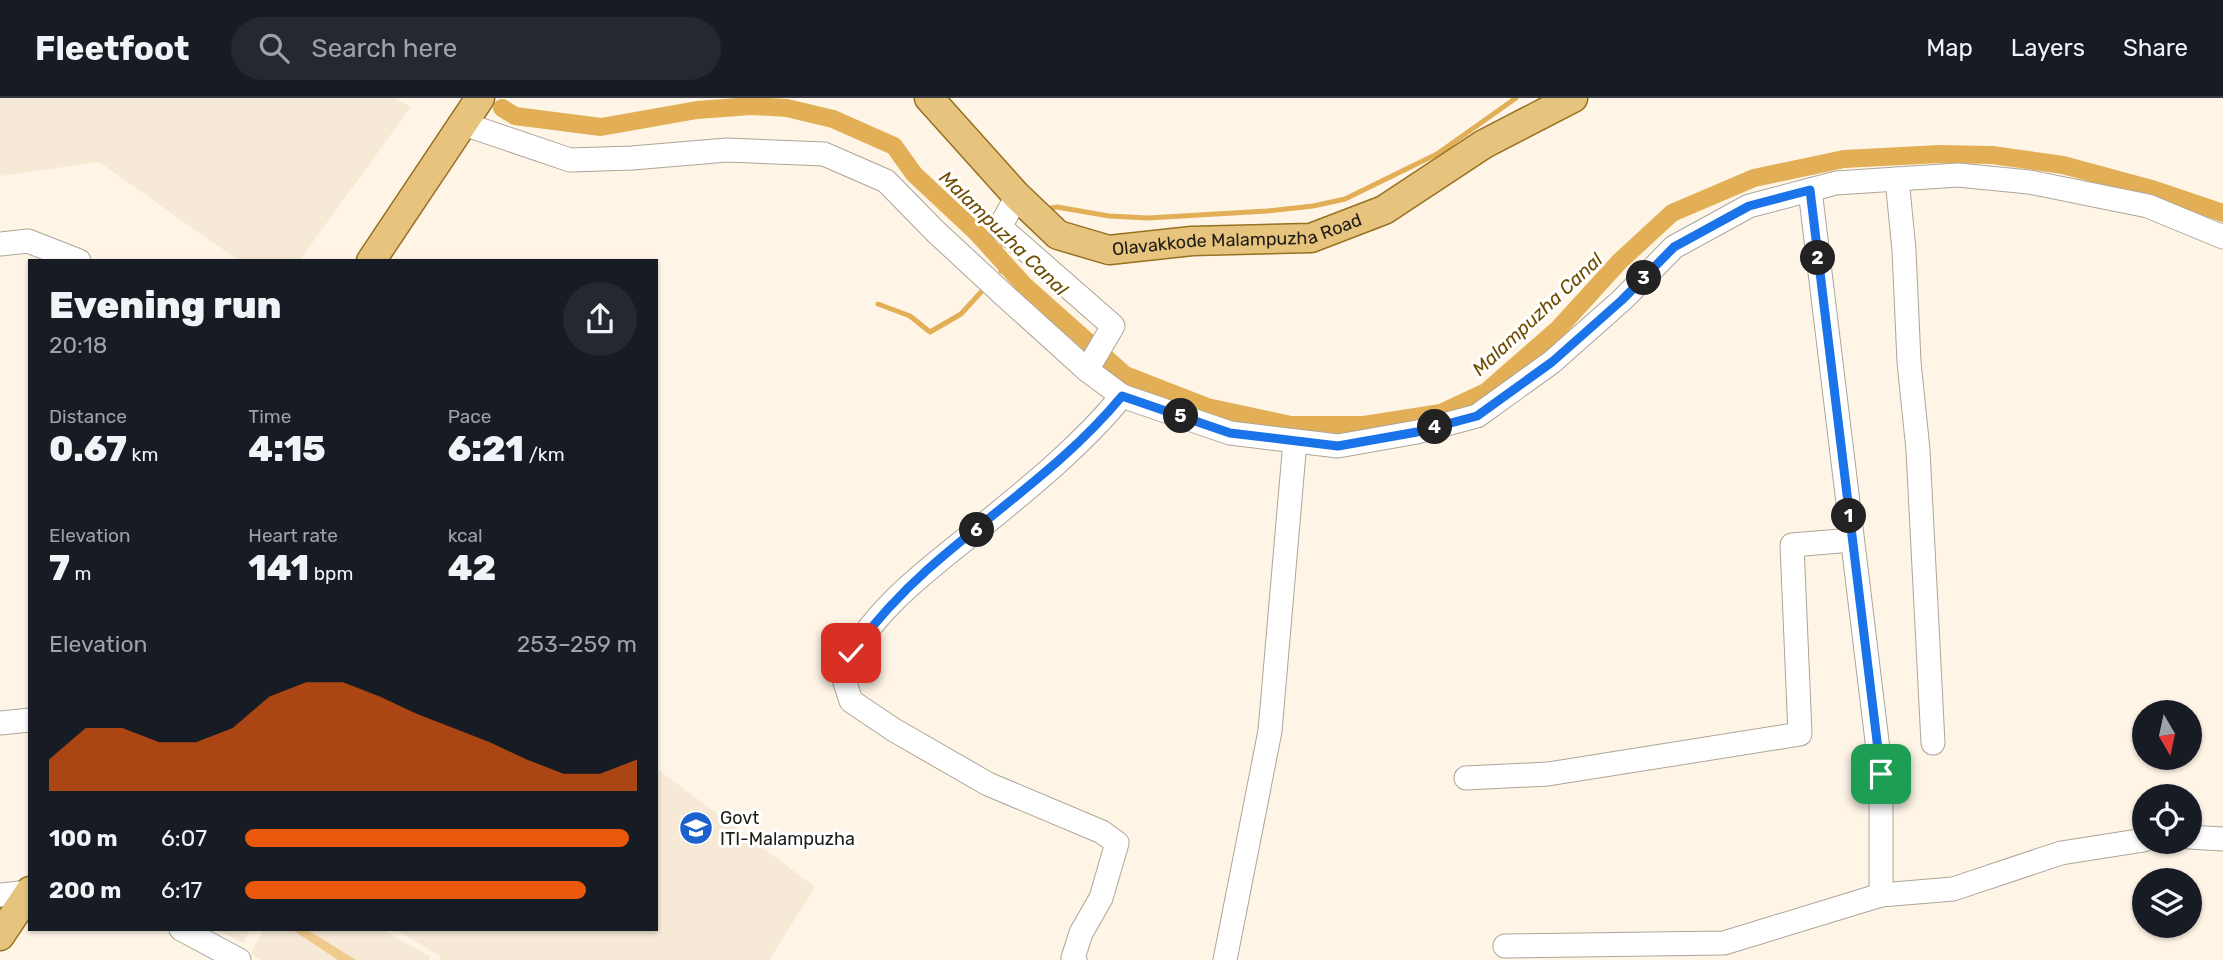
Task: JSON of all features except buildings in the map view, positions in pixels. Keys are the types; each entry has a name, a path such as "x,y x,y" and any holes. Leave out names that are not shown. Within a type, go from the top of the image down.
{"main road":[{"path":"372,259 480,98"},
{"name":"Olavakkode Malampuzha Road","path":"929,98 1017,196 1058,235 1109,250 1192,241 1311,238 1384,210 1483,144 1573,98"},
{"path":"0,936 28,893"}],"street":[{"path":"464,124 570,160 727,150 824,154 886,181 936,232 1087,370 1122,396 1230,433 1338,446 1417,432 1477,416 1552,362 1622,300 1674,247 1749,206 1836,183 1958,176 2029,182 2148,206 2223,237"},
{"path":"1897,179 1904,250 1909,362 1919,450 1933,743"},
{"path":"1810,190 1881,774 1881,895"},
{"path":"1017,196 1000,228 1113,326 1087,370"},
{"path":"0,244 28,241 74,259"},
{"path":"1075,960 1073,958 1081,933 1101,898 1117,843 1102,832 988,784 894,730 851,701 842,673 851,653 878,619 926,570 984,524 1093,429 1122,396"},
{"path":"1225,960 1270,731 1295,441"},
{"path":"1466,778 1548,774 1800,734 1792,545 1852,540"},
{"path":"0,723 28,720"},
{"path":"2202,837 2223,839"},
{"path":"1505,946 1724,943 1881,895 1953,889 2062,853 2132,842"},
{"path":"0,895 28,891"},
{"path":"185,931 239,960"}],"shaded area":[{"path":"0,98 395,98 411,107 300,259 236,259 99,162 0,176"},
{"name":"Govt ITI-Malampuzha","path":"658,769 815,887 769,960 439,960 440,956 397,931 658,931"},
{"path":"219,931 249,931 243,943"},
{"path":"263,931 385,931 431,957 429,960 261,960 250,954"},
{"path":"294,931 309,931 356,960 338,960"}],"waterway":[{"path":"1051,208 1148,218 1267,211 1345,199 1437,154 1516,98"},
{"name":"Malampuzha Canal","path":"502,108 515,116 601,127 697,110 751,106 787,108 833,119 894,146 914,174 977,233 1024,285 1125,375 1207,407 1291,425 1364,425 1441,413 1486,392 1558,329 1620,261 1672,213 1754,178 1844,159 1940,154 1992,155 2063,165 2155,190 2223,213"},
{"path":"1000,247 994,260 1003,269 1001,271"},
{"path":"878,304 910,316 930,332 961,314 982,291"}],"place":[{"name":"Govt ITI-Malampuzha","path":"696,828"}],"route":[{"path":"851,653 878,619 926,570 1048,469 1102,421 1122,396 1230,433 1338,446 1417,432 1477,416 1552,362 1622,300 1674,247 1749,206 1810,190 1881,774"}]}
